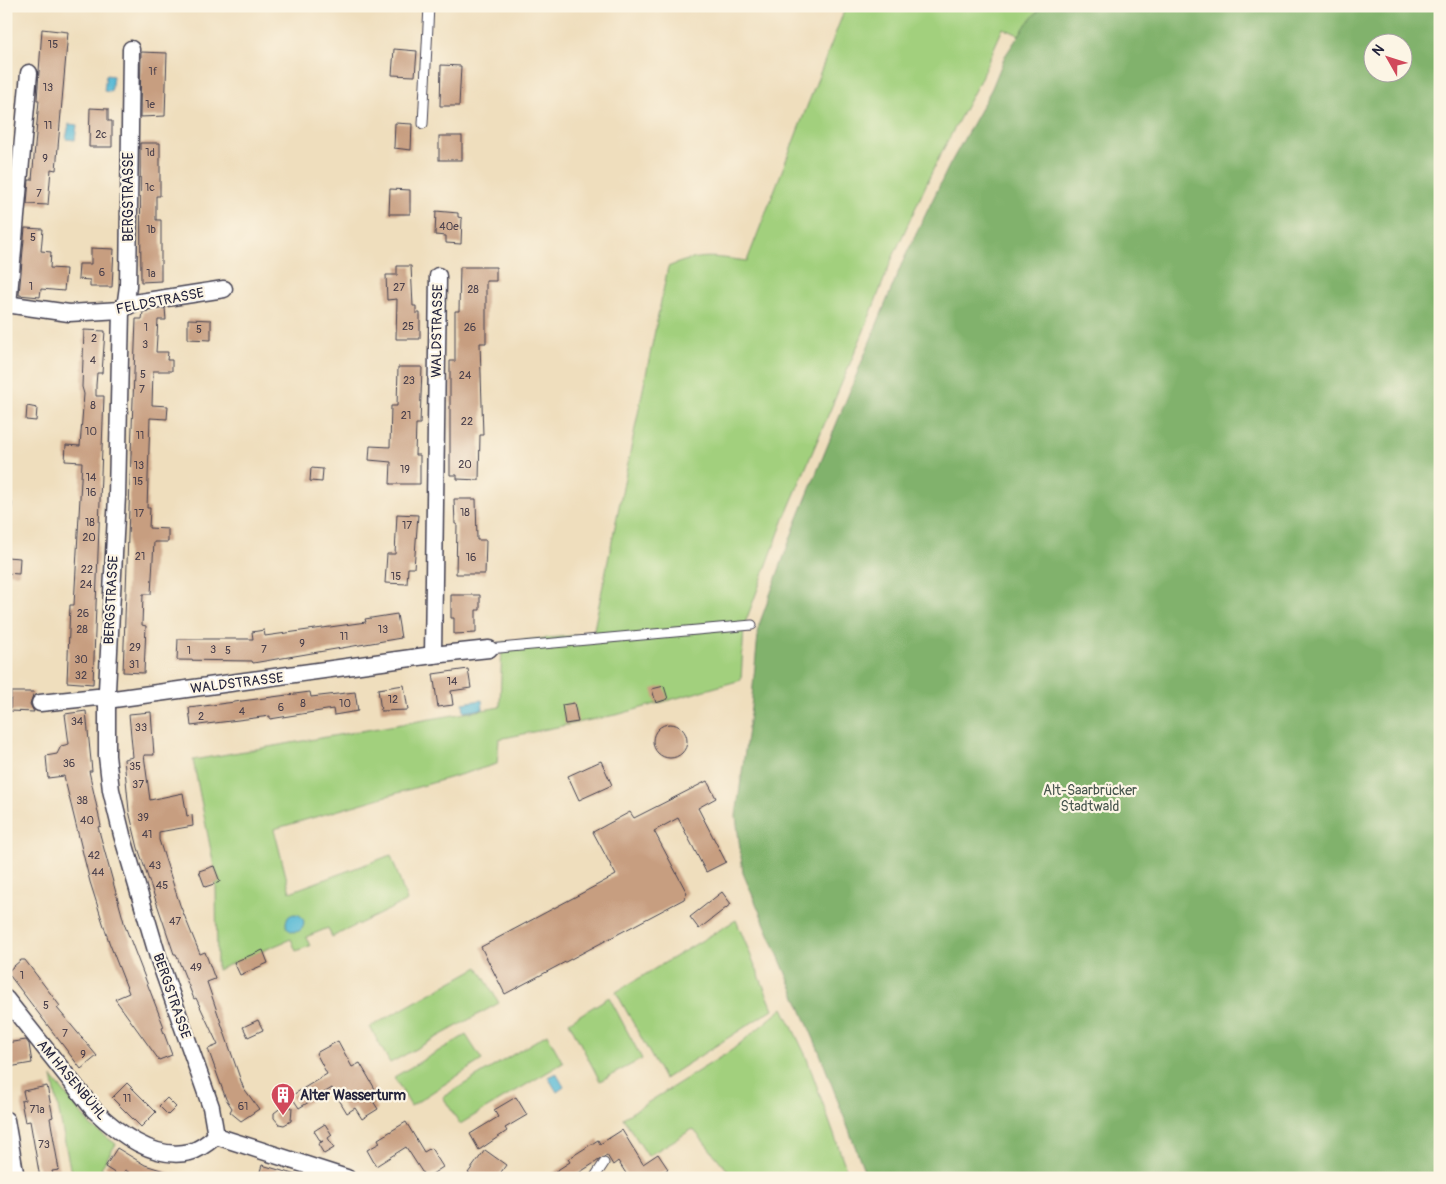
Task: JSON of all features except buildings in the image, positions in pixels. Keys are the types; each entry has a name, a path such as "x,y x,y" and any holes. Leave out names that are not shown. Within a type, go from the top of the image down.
{"street":[{"name":"BERGSTRASSE","path":"131,49 128,286 126,301 121,310 117,496 107,700 107,756 111,790 122,836 158,957 211,1107 216,1136"},
{"path":"7,305 29,73"},
{"name":"WALDSTRASSE","path":"433,655 438,276"},
{"name":"FELDSTRASSE","path":"7,305 69,312 121,310 134,303 224,289"},
{"name":"WALDSTRASSE","path":"40,703 97,697 107,700 489,649"},
{"name":"AM HASENBÜHL","path":"6,1000 94,1110 126,1136 143,1146 178,1153 190,1152 216,1136"},
{"path":"6,1120 16,1178"},
{"path":"216,1136 326,1175 347,1178"}],"lane":[{"path":"423,124 429,6"},
{"path":"6,514 7,504"},
{"path":"489,649 752,626"},
{"path":"594,1178 604,1163"}],"green space":[{"path":"846,6 1043,6 1019,35 1003,28 979,82 937,161 892,259 863,333 784,519 744,626 741,680 620,714 499,739 497,764 274,829 290,892 391,855 407,901 332,937 328,928 306,937 310,946 296,951 291,939 217,970 216,883 220,882 214,866 193,760 500,707 502,642 593,634 668,267 689,260 707,257 747,261"},
{"name":"Alt-Saarbrücker Stadtwald","path":"1043,6 1440,6 1440,1178 867,1178 819,1051 743,873 736,816 751,707 759,625 796,523 902,263 949,166 992,88 1005,56 1027,23"},
{"path":"736,920 773,1009 664,1079 616,992"},
{"path":"478,967 499,1003 390,1063 370,1027"},
{"path":"609,997 642,1059 600,1081 569,1022"},
{"path":"783,1008 806,1056 847,1171 835,1178 734,1178 693,1129 648,1156 623,1118 732,1050"},
{"path":"547,1034 563,1063 460,1124 443,1097"},
{"path":"466,1035 482,1060 411,1106 394,1077"},
{"path":"52,1077 91,1126 116,1144 101,1168 118,1178 72,1178"}],"water":[{"path":"106,75 113,76 111,92 104,91"},
{"path":"69,124 77,125 75,140 66,139"},
{"path":"482,700 483,709 464,712 463,703"},
{"path":"295,914 301,917 304,923 301,929 295,932 289,929 286,923 289,917"},
{"path":"556,1073 564,1087 557,1092 548,1077"}],"place":[{"name":"Alter Wasserturm","path":"283,1116"}]}
